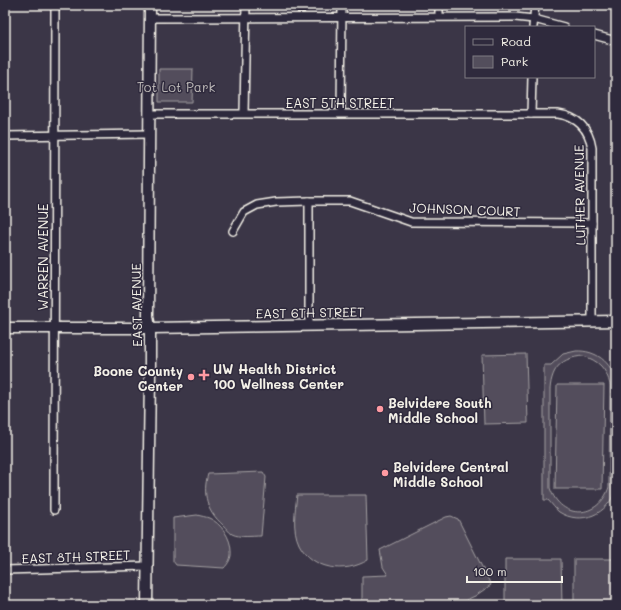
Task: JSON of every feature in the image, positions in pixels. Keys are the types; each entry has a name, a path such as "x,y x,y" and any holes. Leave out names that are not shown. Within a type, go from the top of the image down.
{"street":[{"name":"WARREN AVENUE","path":"54,510 55,5"},
{"name":"EAST AVENUE","path":"147,605 150,328 148,316 150,5"},
{"path":"244,113 246,5"},
{"path":"341,113 342,5"},
{"path":"439,5 439,16"},
{"path":"534,26 535,5"},
{"path":"149,18 439,16 515,17 534,19 560,26"},
{"path":"595,35 616,41"},
{"path":"531,114 532,78"},
{"name":"EAST 5TH STREET","path":"149,114 531,114"},
{"name":"LUTHER AVENUE","path":"531,114 564,115 579,122 587,131 592,148 592,321"},
{"path":"5,136 149,134"},
{"path":"309,325 310,201"},
{"name":"JOHNSON COURT","path":"232,231 244,212 257,205 276,202 310,201 350,201 411,222 592,223"},
{"name":"EAST 6TH STREET","path":"5,328 150,328 616,320"},
{"name":"EAST 8TH STREET","path":"5,570 148,566"}],"green space":[{"name":"Tot Lot Park","path":"159,69 193,69 192,102 159,102"},
{"path":"583,351 602,358 614,374 616,381 615,490 607,506 585,518 567,516 559,512 548,500 544,500 544,365 551,365 563,354","holes":["583,356 601,366 607,374 610,385 609,487 604,498 597,505 589,510 580,512 571,511 562,506 555,499 550,488 550,389 553,375 559,365 576,357"]},
{"path":"526,354 528,423 484,424 482,355"},
{"path":"557,385 604,385 602,489 555,489"},
{"path":"263,472 266,477 261,536 242,536 232,534 213,514 207,502 206,481 208,474"},
{"path":"297,495 366,495 368,560 349,567 330,567 320,564 305,553 299,544 295,532 295,507"},
{"path":"197,515 209,518 218,523 227,536 231,546 231,556 224,568 176,565 173,561 173,518"},
{"path":"451,516 458,519 491,585 475,596 466,600 466,605 362,605 362,576 388,575 383,567 380,550 446,517"},
{"path":"505,559 561,559 562,605 505,605"},
{"path":"574,559 616,559 616,605 574,605"}],"place":[{"name":"UW Health District 100 Wellness Center","path":"204,375"},
{"name":"Boone County Center","path":"191,377"},
{"name":"Belvidere South Middle School","path":"380,409"},
{"name":"Belvidere Central Middle School","path":"385,473"}]}
